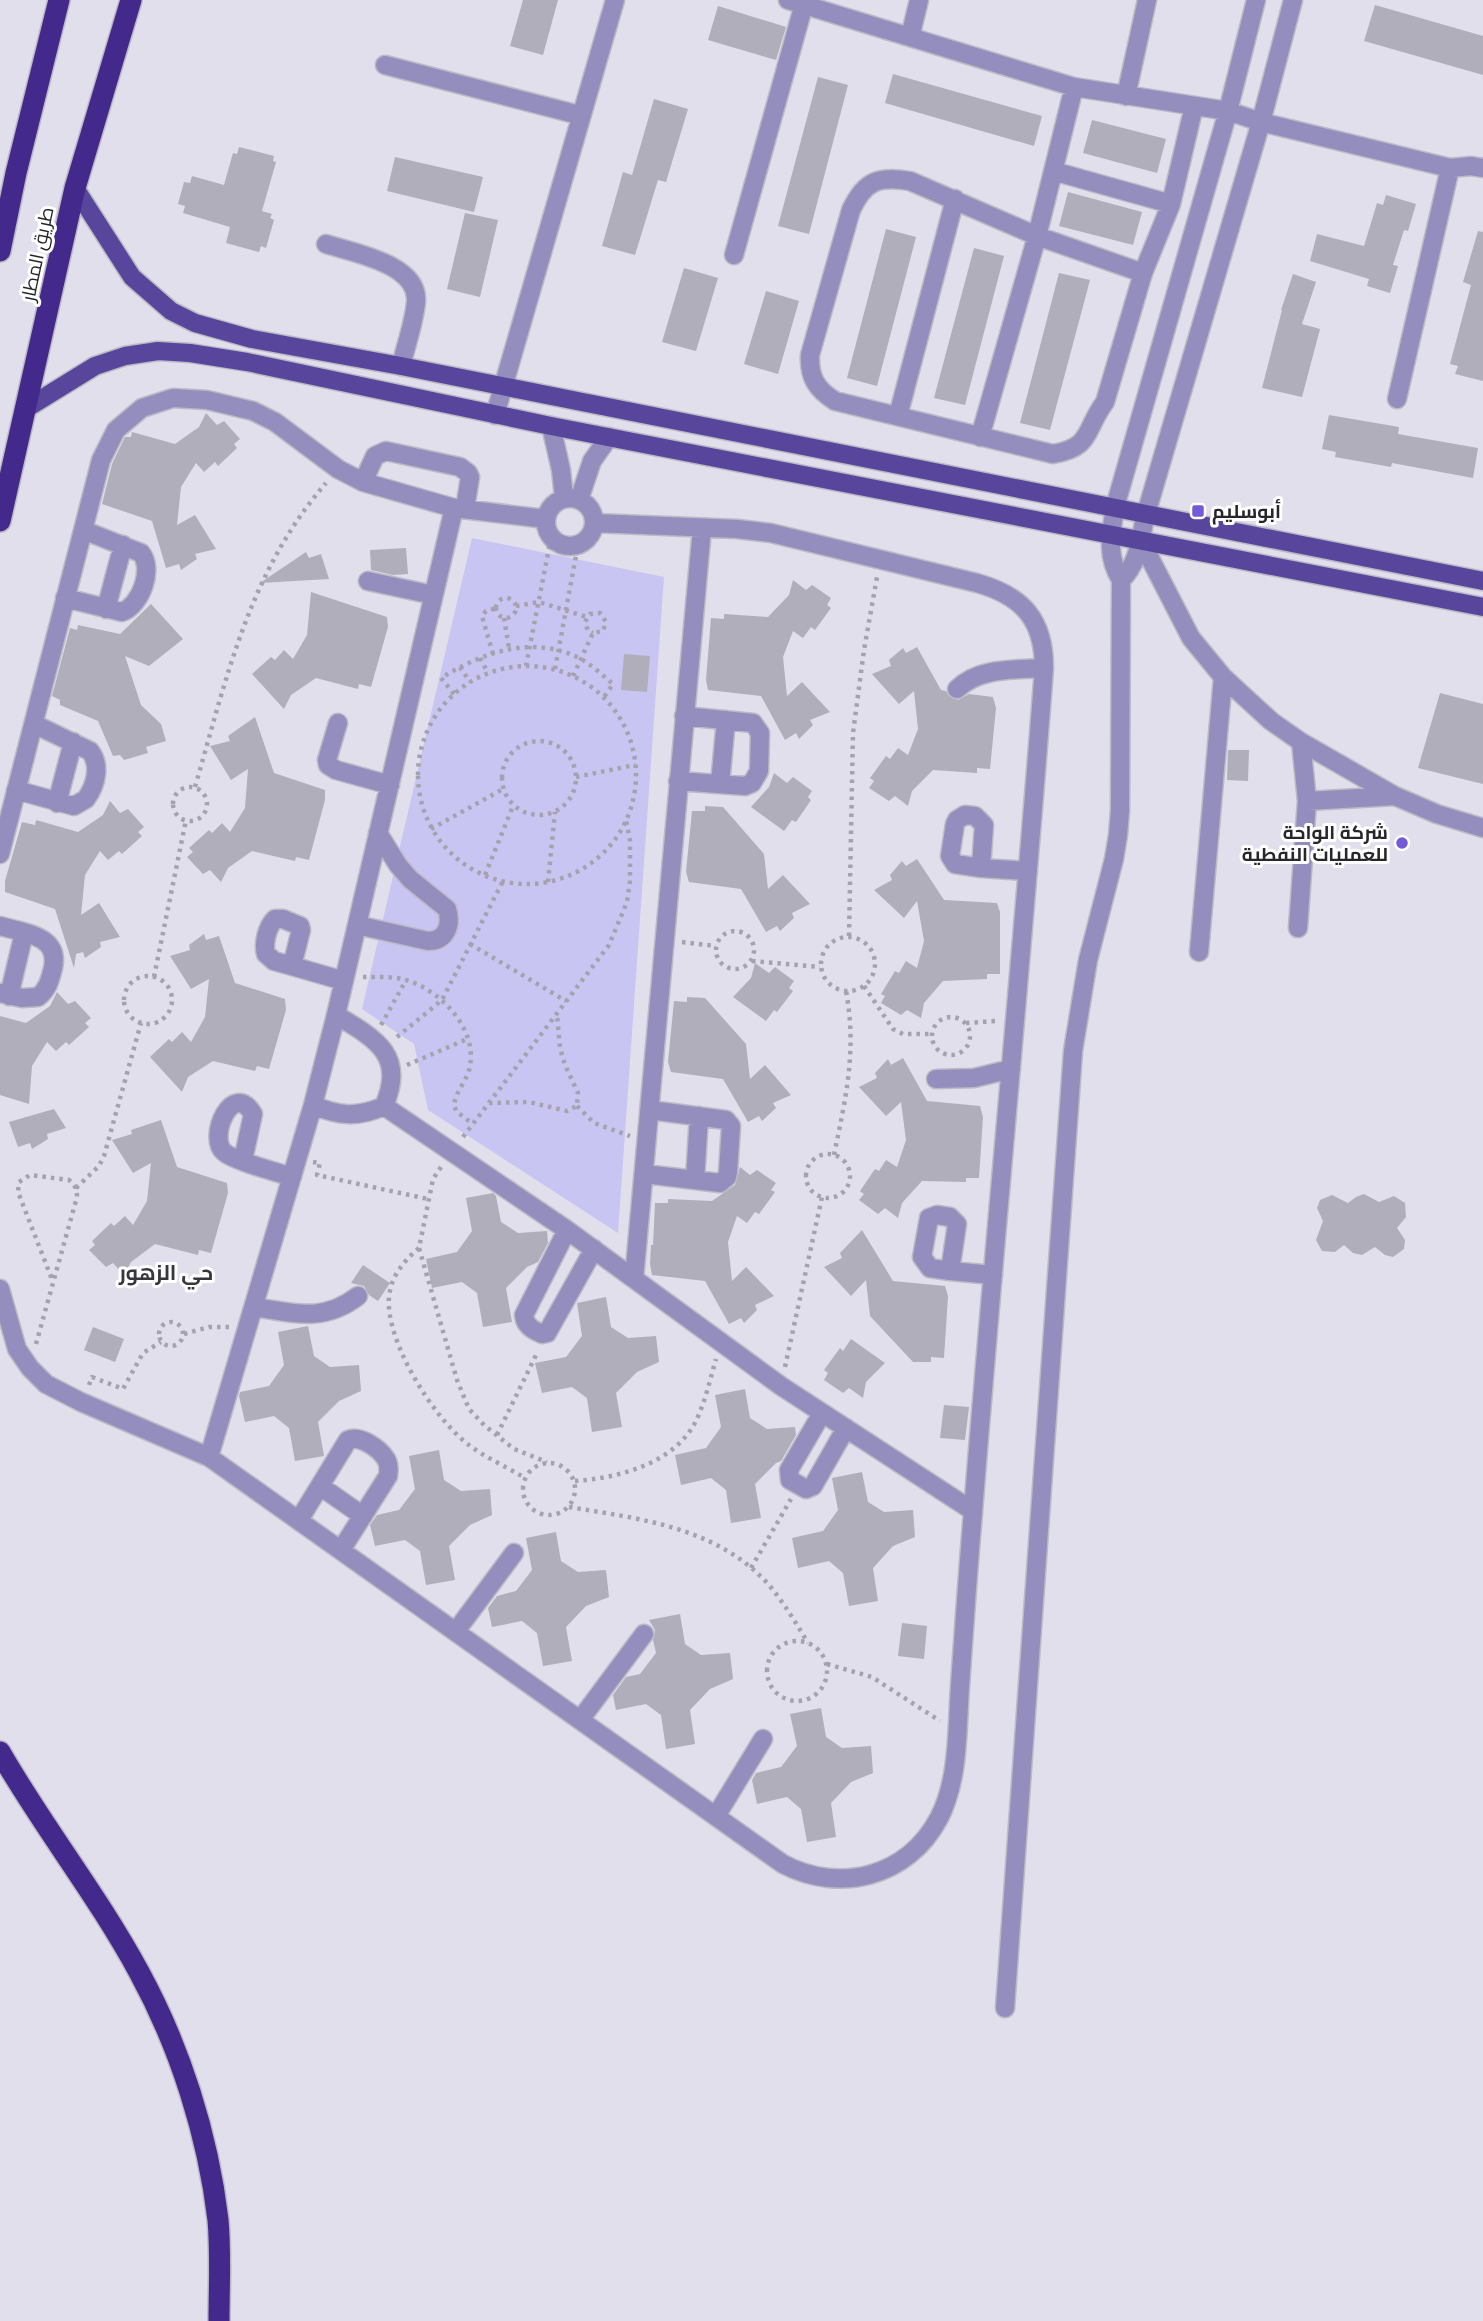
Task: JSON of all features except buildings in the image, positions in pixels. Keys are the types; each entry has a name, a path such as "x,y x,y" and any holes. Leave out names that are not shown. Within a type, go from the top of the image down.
{"highway":[{"name":"طريق المطار","path":"0,250 16,173 59,0"},
{"name":"طريق المطار","path":"0,521 75,188 131,0"},
{"path":"0,1752 20,1788 125,1950 166,2028 187,2083 205,2148 218,2221 219,2321"}],"main road":[{"path":"75,188 110,246 132,277 149,294 172,311 195,323 252,339 401,366 1483,581"},
{"path":"247,362 252,339"},
{"path":"27,408 95,366 125,356 158,351 190,352 495,415 1483,607"}],"street":[{"path":"495,415 579,115 615,0"},
{"path":"910,37 919,0"},
{"path":"1126,96 1147,0"},
{"path":"1005,2008 1073,1051 1088,960 1114,859 1120,811 1121,580 1112,561 1111,533 1115,507 1228,111 1256,0"},
{"path":"1121,580 1134,565 1146,514 1261,122 1293,0"},
{"path":"734,255 796,2 1074,87 1228,111 1261,122 1450,168 1483,168"},
{"path":"385,65 579,115"},
{"path":"981,437 1037,236 1074,87"},
{"path":"1143,273 1037,236 911,181 889,177 872,183 859,194 851,209 810,355 809,369 822,394 835,401 1053,454 1070,451 1084,441 1105,402 1143,273 1171,204 1194,106"},
{"path":"1397,400 1450,168"},
{"path":"1053,171 1171,204"},
{"path":"0,194 16,173"},
{"path":"898,416 955,199"},
{"path":"327,244 389,264 413,284 416,300 401,366"},
{"path":"0,854 101,460 116,430 142,408 173,398 207,400 253,411 275,422 338,469 363,482 460,508 546,519"},
{"path":"551,426 572,499"},
{"path":"572,499 592,461 609,437"},
{"path":"209,1457 313,1105 433,595 470,477 460,467 386,451 375,456 363,482"},
{"path":"572,499 587,505 593,513 595,523 593,533 587,540 568,547 551,538 546,519 555,503 572,499"},
{"path":"0,1289 18,1349 30,1368 46,1384 81,1402 209,1457 783,1864 798,1872 835,1880 879,1873 901,1861 939,1818 950,1783 957,1732 1044,668 1041,635 1031,616 1017,600 998,589 880,559 771,533 595,523"},
{"path":"634,1279 702,528"},
{"path":"65,598 122,612 135,605 147,571 141,552 83,530"},
{"path":"1140,539 1191,638 1223,677 1271,721 1301,742 1395,796 1437,814 1483,828"},
{"path":"106,608 123,545"},
{"path":"368,581 433,595"},
{"path":"957,689 973,677 987,673 1044,668"},
{"path":"1199,952 1223,677"},
{"path":"678,781 745,786 752,783 759,771 761,739 757,727 747,722 684,716"},
{"path":"720,784 726,720"},
{"path":"338,723 327,760 331,768 390,785"},
{"path":"16,790 74,806 86,799 96,772 95,757 90,751 34,724"},
{"path":"57,803 73,742"},
{"path":"1298,928 1307,801 1301,742"},
{"path":"1307,801 1395,796"},
{"path":"357,925 428,941 440,939 447,931 447,909 410,879 378,833"},
{"path":"981,868 1028,871"},
{"path":"0,926 40,937 52,948 54,956 48,985 38,997 30,999 5,995 24,933"},
{"path":"292,966 346,973"},
{"path":"313,1105 344,1116 371,1112 384,1106 391,1089 392,1071 379,1044 336,1015"},
{"path":"936,1079 974,1078 1011,1069"},
{"path":"384,1106 594,1249 781,1386 973,1511"},
{"path":"645,1174 720,1183 727,1177 731,1130 726,1119 650,1111"},
{"path":"695,1180 699,1116"},
{"path":"243,1160 292,1177"},
{"path":"567,1230 524,1315 529,1327 542,1334 547,1333 594,1249"},
{"path":"950,1271 993,1275"},
{"path":"254,1307 317,1315 339,1308 358,1296"},
{"path":"822,1413 788,1474 790,1480 806,1489 813,1486 846,1428"},
{"path":"299,1520 348,1440 362,1440 386,1459 388,1476 341,1550"},
{"path":"320,1486 363,1516"},
{"path":"456,1631 514,1553"},
{"path":"580,1720 644,1634"},
{"path":"716,1816 763,1739"}],"path":[{"path":"195,787 238,638 256,592 293,526 338,469"},
{"path":"526,666 551,538"},
{"path":"555,669 578,545"},
{"path":"849,936 853,733 880,559"},
{"path":"493,653 482,616 486,611 496,608 505,598 510,599 516,606"},
{"path":"516,606 539,602 587,617 596,612 600,613 606,622 603,631 593,633"},
{"path":"504,618 514,615 516,606"},
{"path":"496,608 504,618 509,648"},
{"path":"587,617 586,627 593,633"},
{"path":"573,676 593,633"},
{"path":"454,694 441,678 493,653 530,646 558,650 580,658 612,684 604,697"},
{"path":"480,658 488,673"},
{"path":"526,666 555,669 573,676 604,697 626,728 635,765 632,802 617,835 594,860 580,870 548,882 532,884 502,881 485,875 454,857 431,829 419,794 419,757 431,723 454,694 470,682 507,668 526,666"},
{"path":"460,667 470,682"},
{"path":"533,741 554,744 563,749 575,767 576,777 571,798 555,812 533,816 513,806 503,789 501,779 507,758 522,744 533,741"},
{"path":"576,777 635,765"},
{"path":"195,787 206,796 207,810 197,820 186,820 177,815 173,801 180,789 195,787"},
{"path":"431,829 503,789"},
{"path":"485,875 513,806"},
{"path":"548,882 555,812"},
{"path":"154,977 186,820"},
{"path":"569,1507 576,1490 575,1481 565,1467 514,1449 469,1409 450,1359 419,1248 433,1179 609,945 623,913 628,891 631,861 626,820"},
{"path":"379,1044 442,1000 502,881"},
{"path":"751,961 754,946 746,934 732,931 719,939 716,953 724,965 739,968 751,961 820,967"},
{"path":"849,936 866,943 875,960 871,979 864,986 846,991 829,984 820,967 824,949 831,942 849,936"},
{"path":"665,940 716,946"},
{"path":"470,944 566,1001"},
{"path":"346,973 362,968 359,977 393,977 419,985 442,1000 458,1019 467,1039 471,1063 454,1106 457,1112 473,1124"},
{"path":"154,977 162,980 172,994 169,1010 157,1022 141,1023 133,1019 124,1006 126,989 138,978 154,977"},
{"path":"379,1044 406,980"},
{"path":"864,986 893,1029 902,1034 932,1034"},
{"path":"835,1155 851,1066 852,1034 846,991"},
{"path":"488,1103 529,1102 567,1111 577,1106 580,1098 560,1048 557,1013"},
{"path":"966,1023 970,1030 968,1045 957,1054 943,1053 937,1049 932,1034 934,1027 945,1018 953,1017 966,1023 996,1020 1015,1023"},
{"path":"76,1188 99,1166 103,1156 141,1023"},
{"path":"392,1071 467,1039"},
{"path":"577,1106 594,1123 648,1141"},
{"path":"835,1155 848,1165 849,1182 839,1195 822,1197 809,1187 807,1170 811,1162 818,1157 835,1155"},
{"path":"298,1157 320,1163 317,1175 428,1199"},
{"path":"30,1368 77,1197 76,1188 69,1180 30,1175 21,1178 17,1187 53,1282"},
{"path":"781,1386 822,1197"},
{"path":"419,1248 399,1269 389,1296 393,1324 407,1364 428,1400 454,1432 469,1446 525,1478"},
{"path":"167,1322 176,1322 182,1327 182,1342 176,1347 161,1342 161,1327 167,1322"},
{"path":"184,1334 209,1327 248,1328"},
{"path":"496,1435 547,1333"},
{"path":"81,1402 92,1377 123,1389 143,1353 161,1342"},
{"path":"575,1481 621,1474 662,1456 680,1443 695,1422 721,1342"},
{"path":"547,1462 530,1470 525,1478 524,1496 534,1510 552,1515 569,1507 637,1518 686,1530 709,1540 751,1567 782,1602 808,1643 823,1655 827,1664 828,1673 821,1691 805,1701 786,1700 771,1688 767,1670 773,1652 789,1642 808,1643"},
{"path":"751,1567 799,1485"},
{"path":"827,1664 856,1671 887,1685 957,1732"}],"shaded area":[{"path":"472,538 664,577 618,1233 428,1110 414,1044 362,1009"}],"place":[{"name":"أبوسليم","path":"1198,511"},
{"name":"شركة الواحة للعمليات النفطية","path":"1402,843"}],"district":[{"name":"حي الزهور","path":"166,1273"}]}
